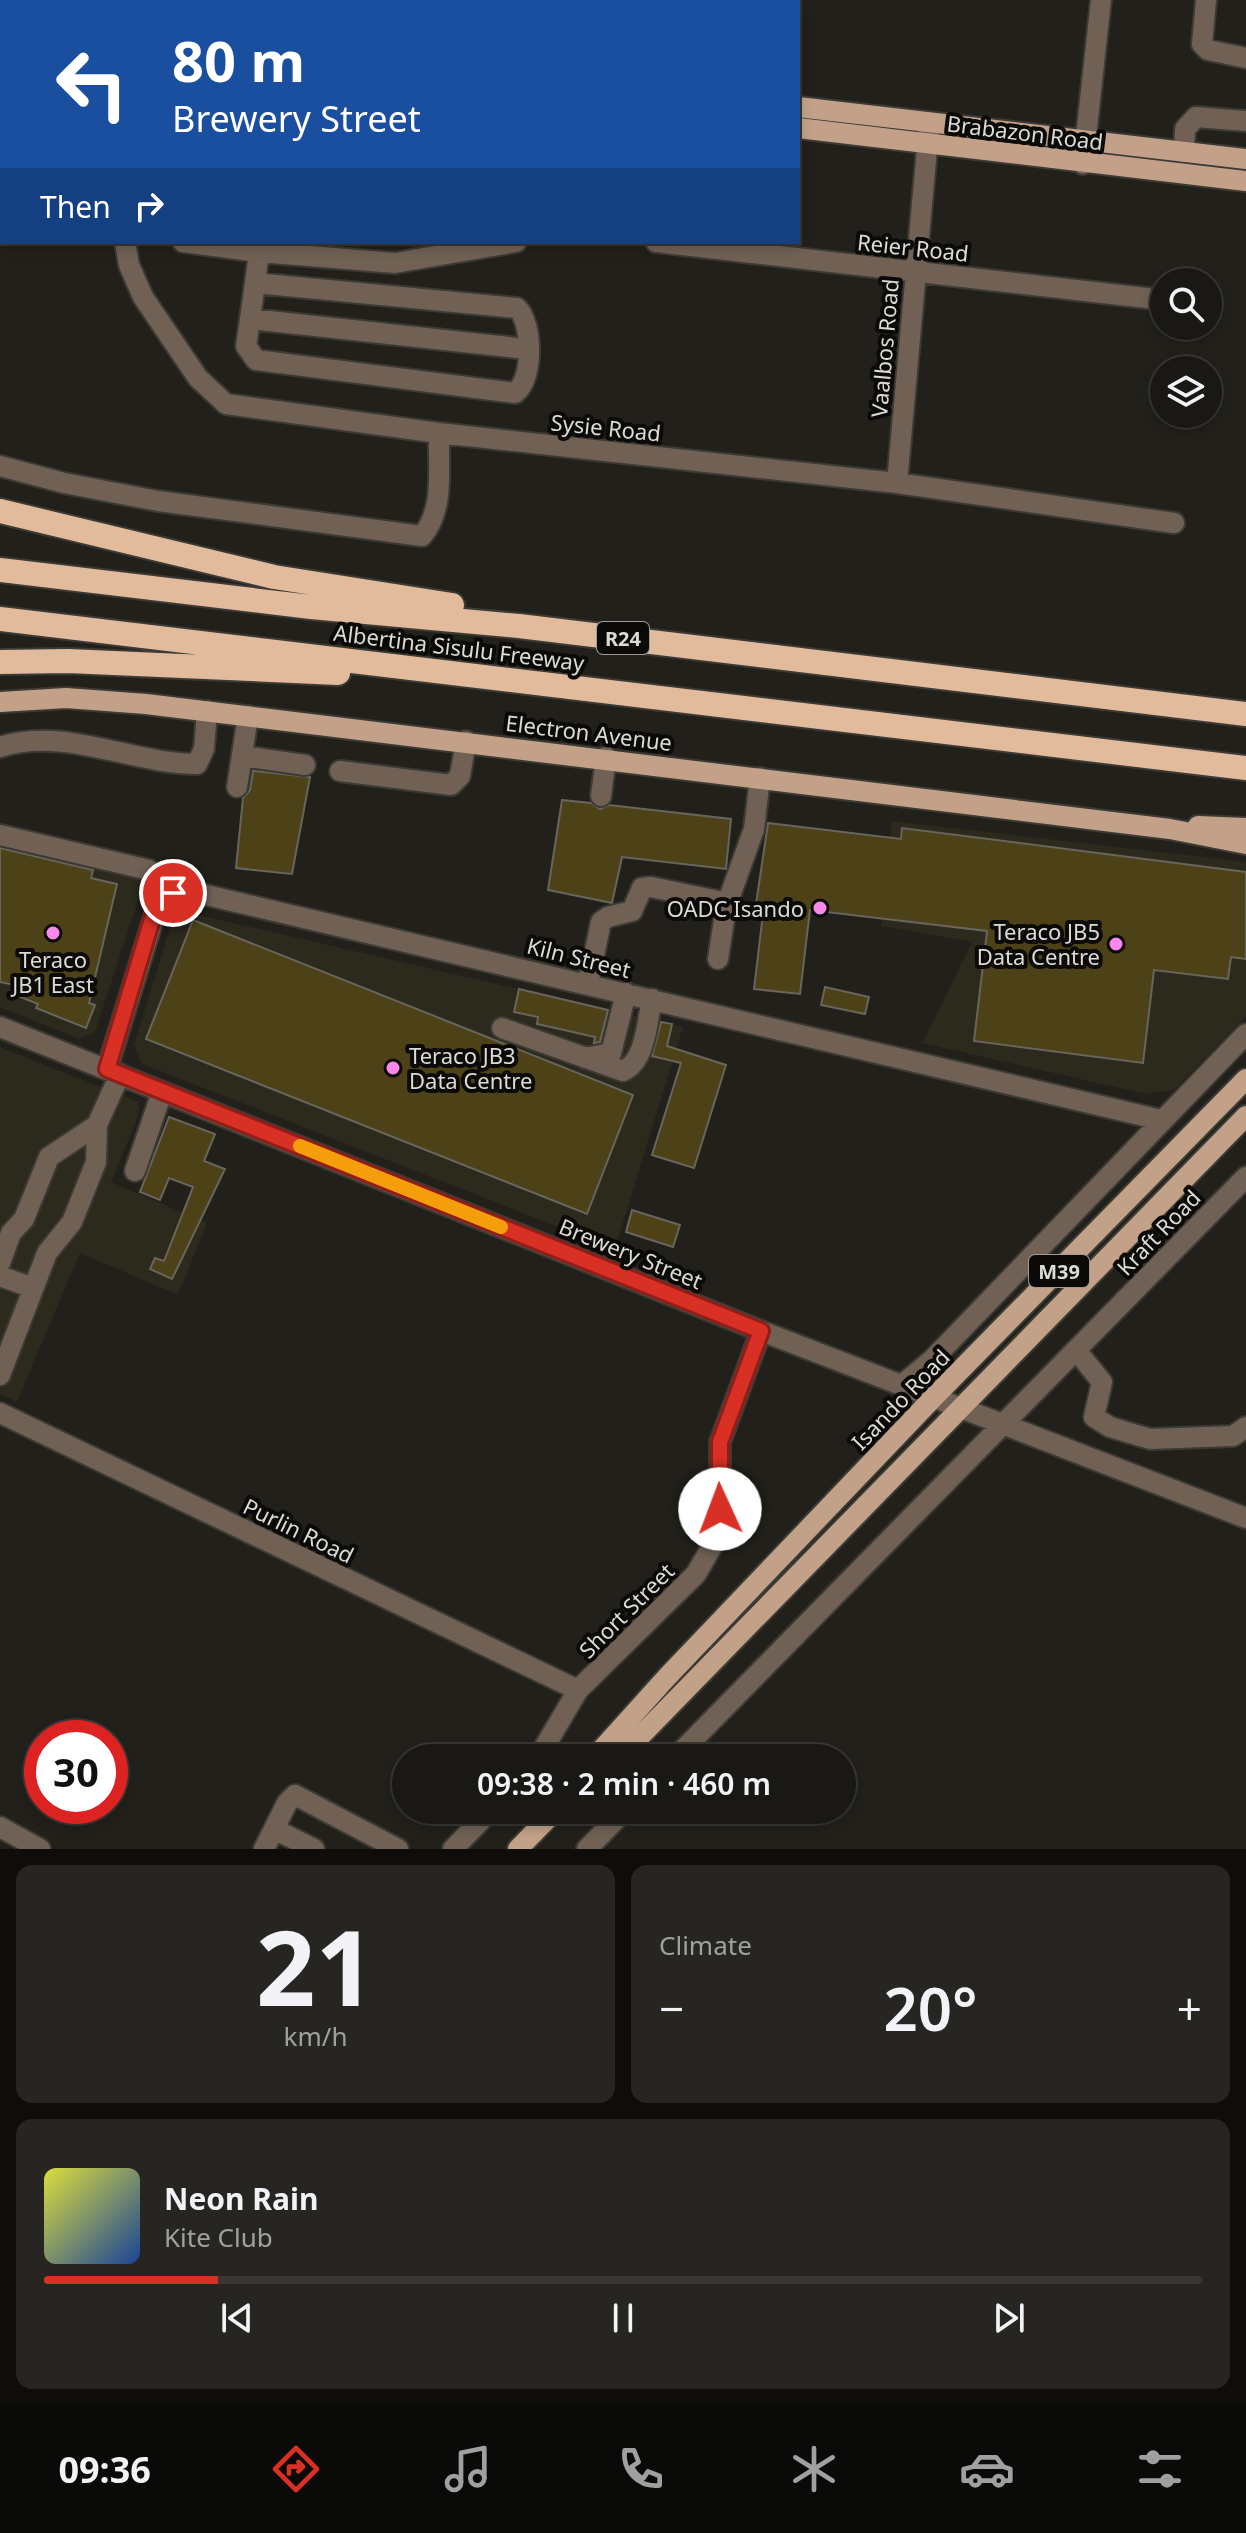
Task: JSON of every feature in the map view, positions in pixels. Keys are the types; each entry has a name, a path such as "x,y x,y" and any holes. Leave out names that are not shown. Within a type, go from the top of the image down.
{"highway":[{"path":"0,511 274,577 479,609 519,626"},
{"name":"Albertina Sisulu Freeway","path":"0,570 311,607 519,626 1246,714"},
{"name":"Albertina Sisulu Freeway","path":"0,619 1246,768"},
{"path":"0,662 68,661 320,673 428,671"}],"main road":[{"name":"Brabazon Road","path":"800,107 1246,159"},
{"name":"Brabazon Road","path":"800,128 1246,181"},
{"path":"1177,174 1182,151"},
{"name":"Electron Avenue","path":"0,702 88,699 207,711 606,757 1170,829 1246,844"},
{"name":"Electron Avenue","path":"1170,829 1207,825 1246,828"},
{"name":"Isando Road","path":"607,1744 933,1398 1246,1079"},
{"name":"M39","path":"633,1744 1246,1116"},
{"path":"518,1849 542,1824"}],"street":[{"path":"1083,164 1101,0"},
{"path":"1206,0 1202,44 1208,50 1246,58"},
{"path":"1182,151 1185,129 1196,117 1246,121"},
{"name":"Vaalbos Road","path":"897,483 930,122"},
{"name":"Sysie Road","path":"125,244 129,265 143,297 189,367 216,399 226,404 439,433 897,483 1174,523"},
{"path":"198,244 395,263 491,244"},
{"name":"Reier Road","path":"674,244 1150,298"},
{"path":"255,283 517,308 528,322 525,381 515,393 266,363 250,355 246,346 259,252"},
{"path":"250,319 527,349"},
{"path":"0,466 64,483 158,501 422,536 433,522 437,504 439,433"},
{"path":"0,747 23,741 49,741 197,764 204,749 207,711"},
{"path":"237,787 248,716"},
{"path":"340,771 451,785 460,776 466,741"},
{"path":"242,756 305,765"},
{"path":"601,796 606,757"},
{"path":"718,959 728,903 754,829 760,778"},
{"path":"0,835 149,870 167,881 173,893 161,901 153,916 97,1125 97,1155 91,1174 72,1222 47,1253 0,1375"},
{"path":"588,984 601,922 632,911 642,888 728,903"},
{"name":"Kiln Street","path":"173,893 200,891 1161,1120"},
{"path":"581,1058 611,1053 626,993"},
{"path":"502,1028 614,1071 630,1068 640,1053 652,999"},
{"name":"Brewery Street","path":"0,1027 761,1331 1246,1518"},
{"path":"902,1385 932,1360 1246,1034"},
{"path":"135,1171 162,1092"},
{"path":"0,1263 11,1233 24,1219 49,1157 97,1125"},
{"name":"Kraft Road","path":"1004,1423 1246,1177"},
{"path":"0,1276 33,1288"},
{"name":"Short Street","path":"578,1690 696,1574 711,1548 720,1509 720,1442 761,1331"},
{"path":"1076,1350 1102,1382 1094,1417 1110,1427 1165,1440 1197,1435 1233,1436 1246,1427"},
{"name":"Purlin Road","path":"0,1413 578,1690"},
{"path":"689,1744 1004,1423"},
{"path":"546,1744 578,1690"},
{"path":"264,1849 295,1795 398,1849"},
{"path":"453,1849 477,1824"},
{"path":"587,1849 611,1824"},
{"path":"0,1827 40,1849"},
{"path":"274,1829 314,1849"}],"shaded area":[{"name":"Teraco JB5 Data Centre","path":"892,821 1246,862 1246,1016 1174,1090 1146,1094 922,1043 972,942 881,926"},
{"name":"Teraco JB1 East","path":"0,831 150,864 95,1032 79,1039 0,1007"},
{"name":"Teraco JB3 Data Centre","path":"190,913 683,1027 615,1249 142,1064 134,1045 171,924"},
{"path":"0,1047 139,1102 138,1117 111,1182 207,1223 178,1295 80,1253 17,1402 0,1394"}],"building":[{"path":"253,771 310,777 292,874 236,868 243,798 250,790"},
{"path":"562,800 591,803 600,809 609,805 731,819 726,869 622,857 612,903 548,890"},
{"name":"Teraco JB5 Data Centre","path":"768,823 901,839 902,828 1246,872 1246,959 1231,957 1228,979 1154,970 1143,1063 974,1041 987,931 810,910 800,994 754,989 764,905 756,904"},
{"name":"Teraco JB1 East","path":"0,848 93,870 91,878 117,884 89,1003 95,1005 86,1028 36,1008 38,1004 13,994 15,985 0,982"},
{"name":"Teraco JB3 Data Centre","path":"193,920 633,1095 587,1214 146,1039"},
{"path":"825,987 869,997 865,1014 821,1005"},
{"path":"519,989 608,1010 600,1042 594,1043 595,1037 537,1024 538,1017 514,1012"},
{"path":"661,1022 672,1024 667,1046 726,1065 694,1168 652,1155 681,1063 652,1056"},
{"path":"169,1117 215,1134 204,1161 225,1169 172,1279 150,1269 155,1258 164,1261 193,1187 169,1178 160,1200 140,1192"},
{"path":"632,1210 680,1225 673,1247 626,1232"}],"slow traffic":[{"path":"300,1146 501,1227"}],"place":[{"name":"OADC Isando","path":"820,908"},
{"name":"Teraco JB1 East","path":"53,933"},
{"name":"Teraco JB5 Data Centre","path":"1116,944"},
{"name":"Teraco JB3 Data Centre","path":"393,1068"}],"route":[{"path":"173,893 161,901 153,916 107,1069 761,1331 720,1442 720,1509"}]}
